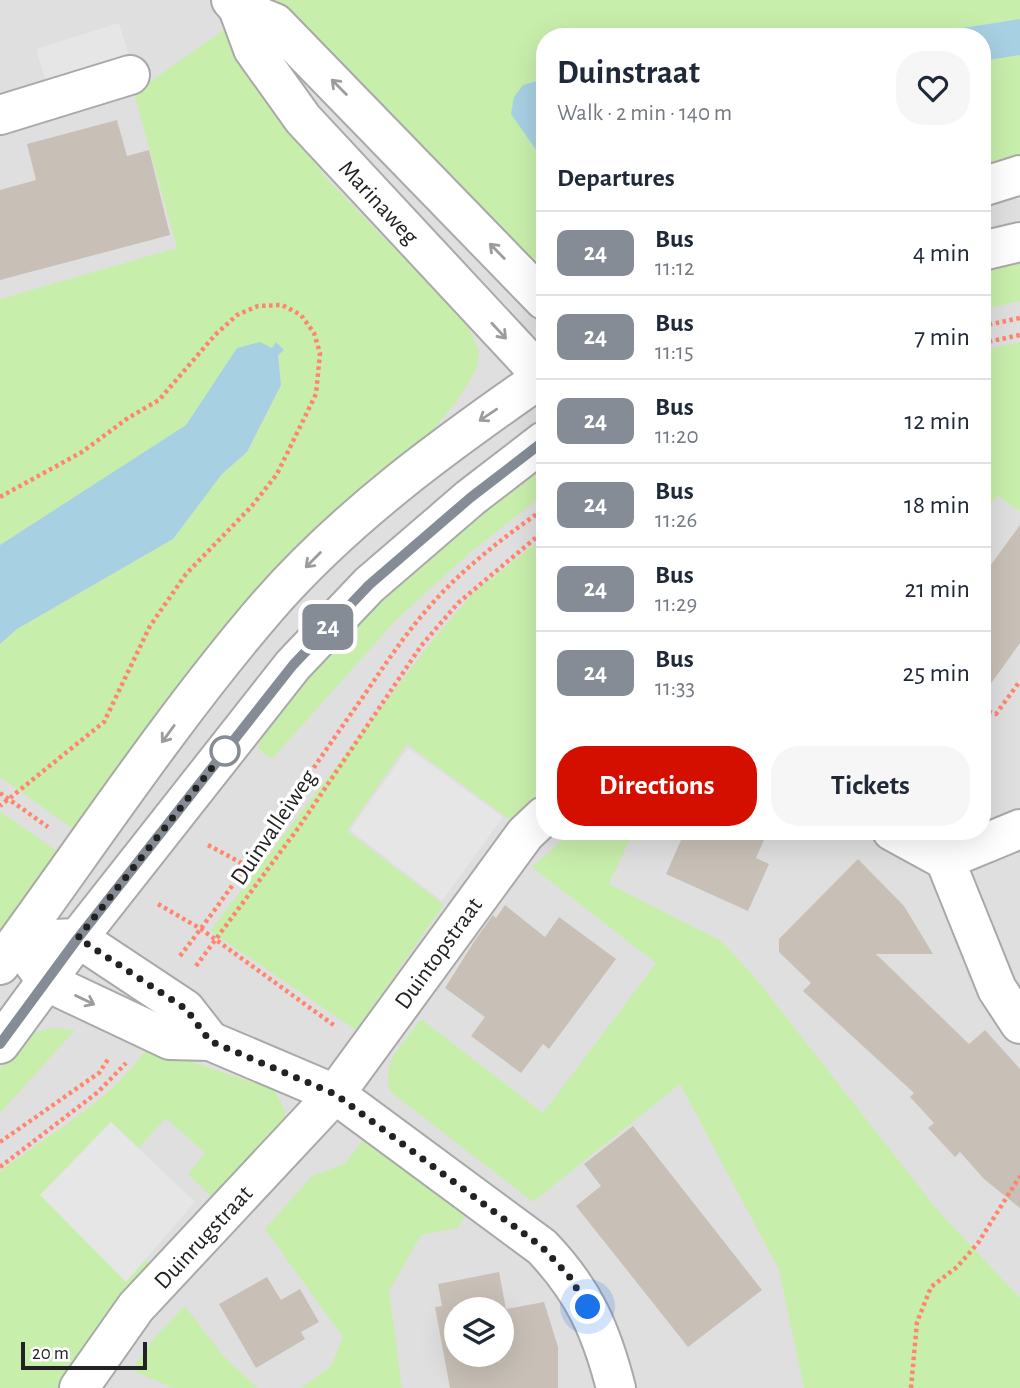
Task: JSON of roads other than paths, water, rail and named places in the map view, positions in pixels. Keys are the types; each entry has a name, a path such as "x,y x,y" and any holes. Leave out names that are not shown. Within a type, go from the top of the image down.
{"street":[{"name":"Marinaweg","path":"234,4 275,23 536,292"},
{"name":"Marinaweg","path":"234,4 253,49 303,119 536,368"},
{"path":"0,115 130,75"},
{"path":"991,184 1020,175"},
{"path":"991,249 1020,242"},
{"path":"9,953 198,692 268,606 318,555 411,473 536,383"},
{"path":"0,1044 78,938 293,665 369,585 470,498 536,447"},
{"name":"Duintopstraat","path":"335,1094 525,834 536,824"},
{"path":"945,860 1020,829"},
{"path":"908,840 945,860 997,989 1020,1024"},
{"path":"9,953 78,938"},
{"path":"78,938 155,1013"},
{"path":"9,953 47,982 155,1013 186,1009 210,1041 335,1094 542,1247 569,1276 588,1307 605,1346 616,1388"},
{"name":"Duinrugstraat","path":"79,1388 136,1307 335,1094"}],"water":[{"path":"1020,19 1020,55 991,60 991,28 962,28"},
{"path":"536,81 536,150 511,114 514,97 523,85"},
{"path":"260,342 272,348 276,342 284,350 278,355 281,385 247,452 222,474 173,539 17,629 0,644 0,545 186,425 237,348"}]}
